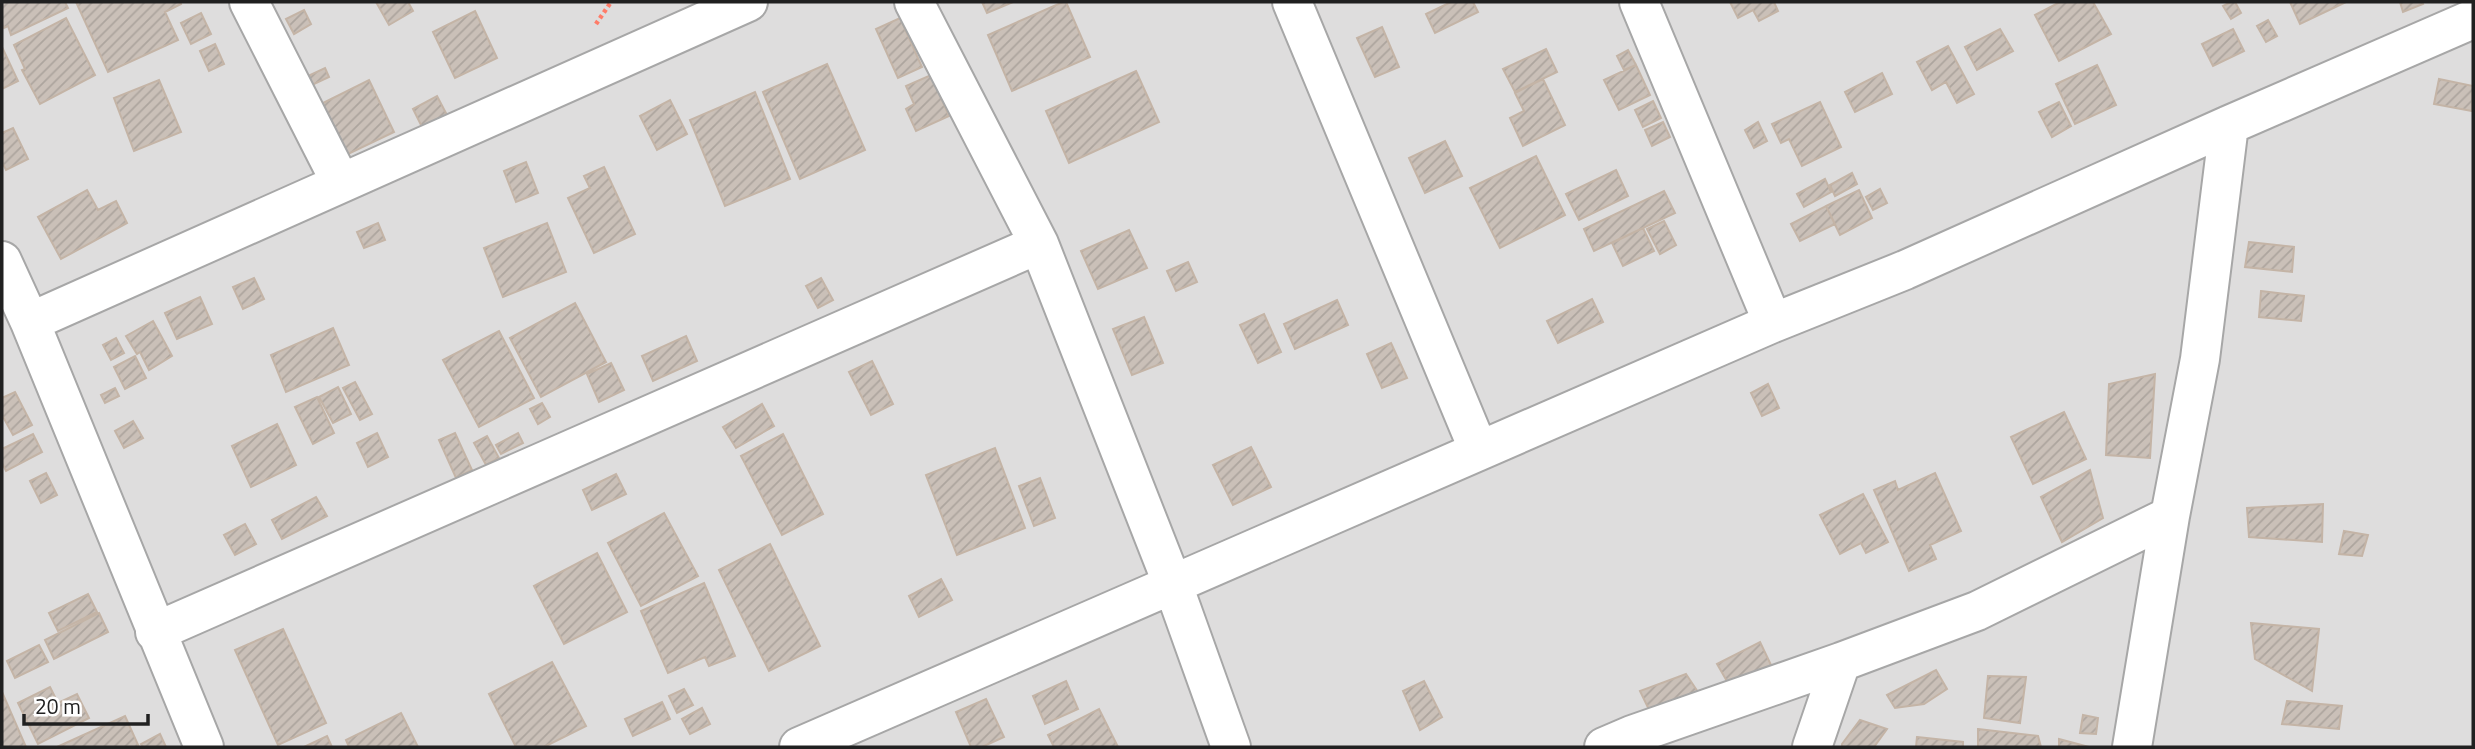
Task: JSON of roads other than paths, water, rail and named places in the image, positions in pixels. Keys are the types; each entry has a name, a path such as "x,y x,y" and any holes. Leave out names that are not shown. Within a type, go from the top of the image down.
{"street":[{"path":"250,2 341,183"},
{"path":"30,322 748,2"},
{"path":"914,2 1039,244 1173,585 1231,747"},
{"path":"1293,2 1479,451"},
{"path":"1645,3 1773,323"},
{"path":"799,747 1773,323 1905,271 2229,124 2473,19"},
{"path":"2132,747 2170,516 2200,359 2229,124"},
{"path":"155,632 1039,244"},
{"path":"2,261 30,322 204,747"},
{"path":"1604,747 1841,663 1977,611 2170,516"},
{"path":"1812,747 1841,663"}]}
